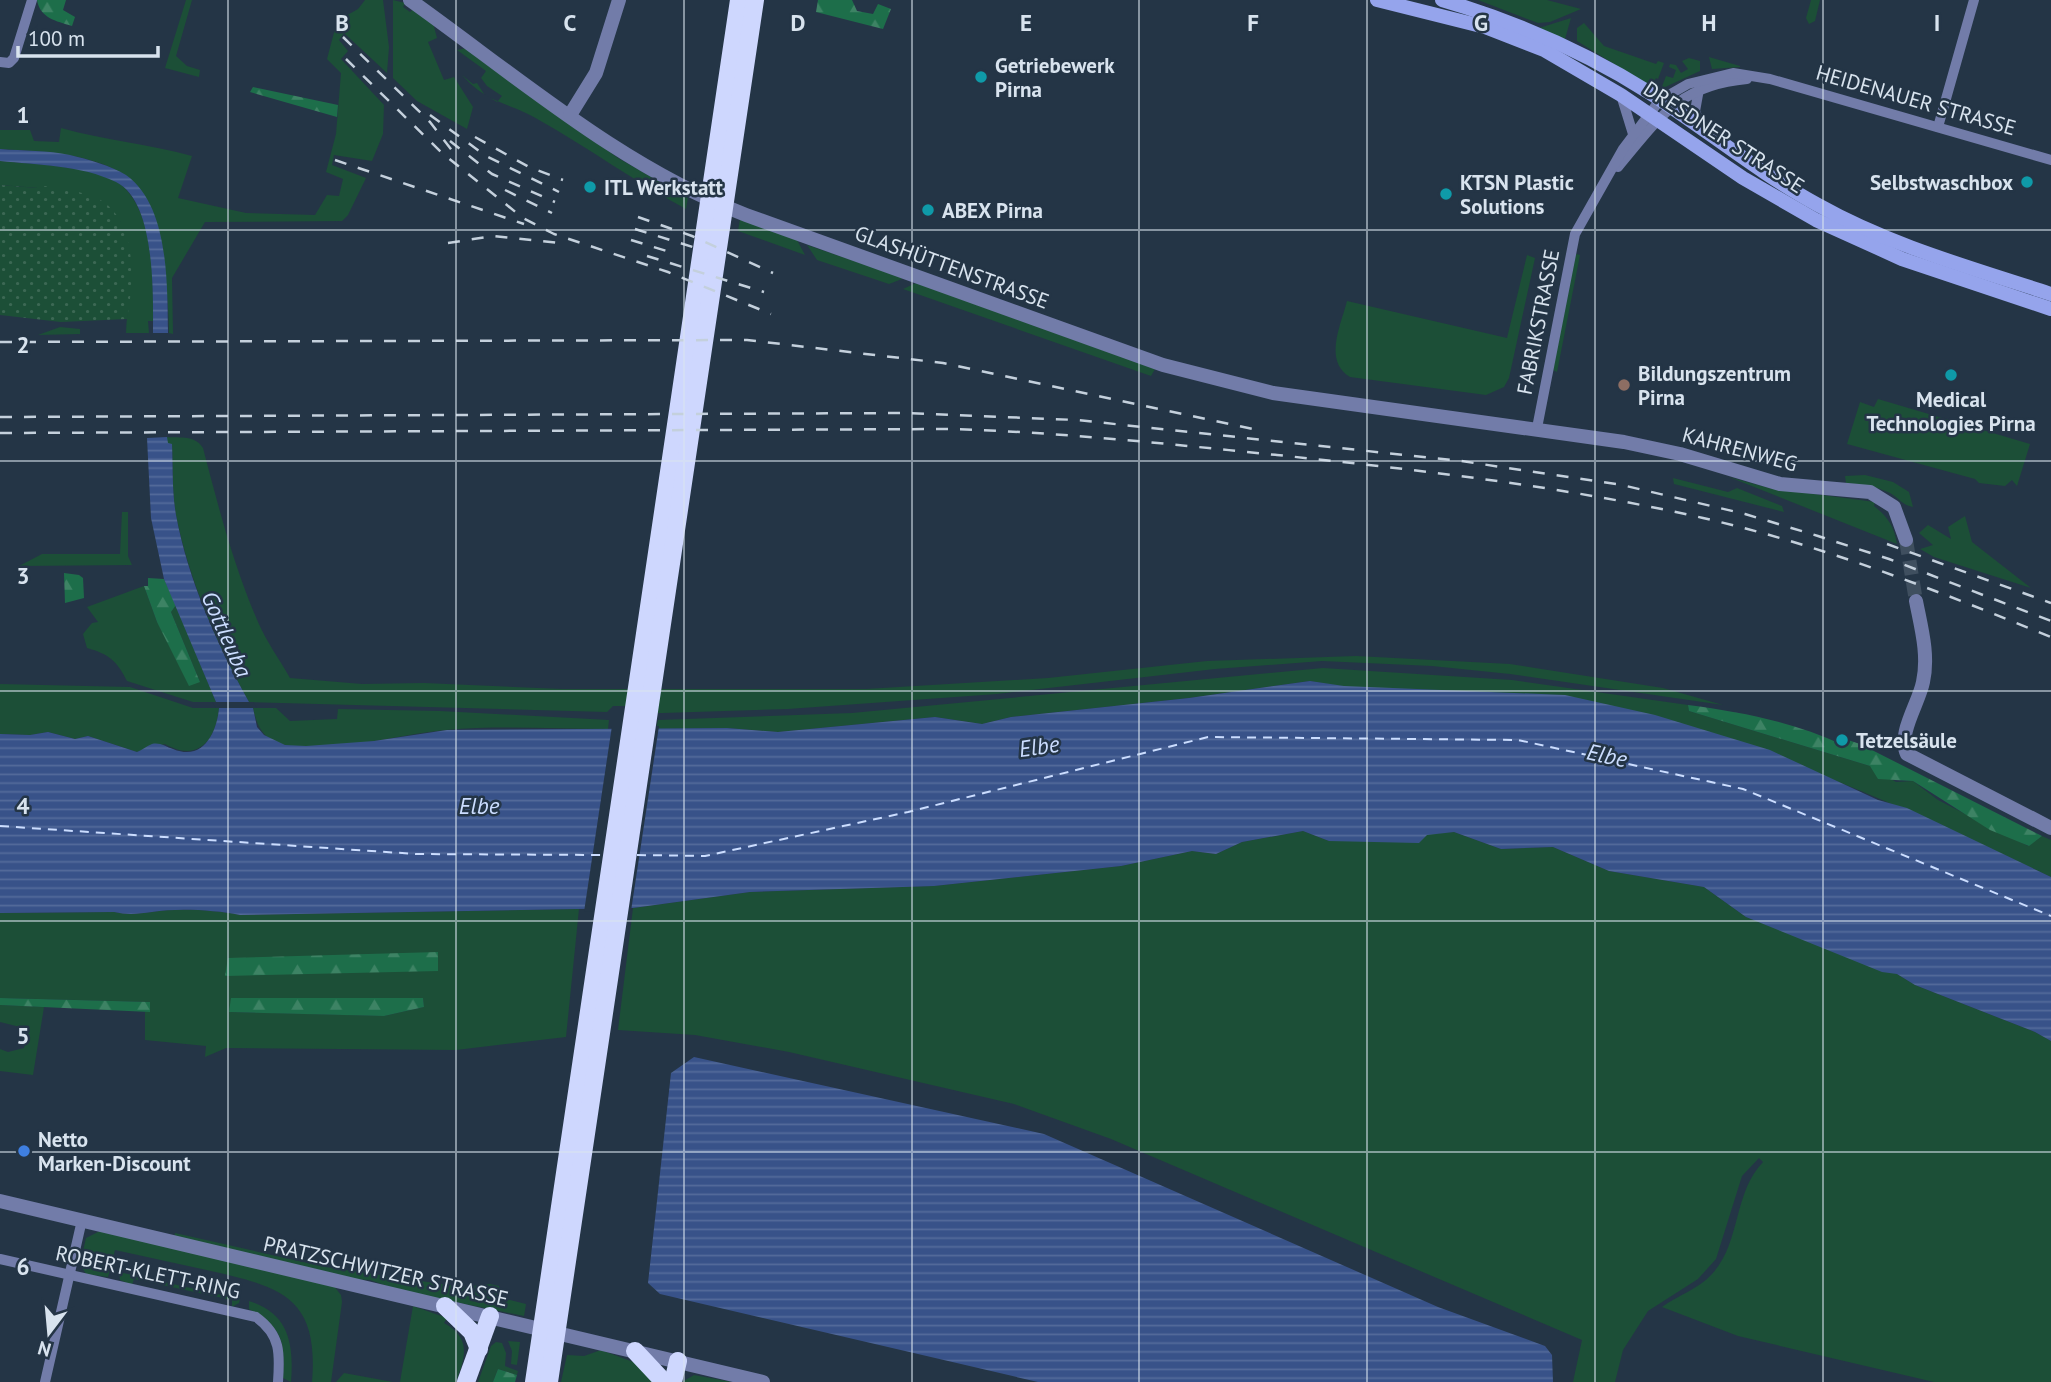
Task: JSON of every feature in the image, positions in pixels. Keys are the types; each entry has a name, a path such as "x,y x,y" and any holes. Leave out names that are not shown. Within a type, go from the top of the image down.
{"highway":[{"path":"543,1376 738,0"},
{"path":"543,1376 755,0"},
{"path":"445,1306 464,1323 479,1349"},
{"path":"466,1382 490,1316"},
{"path":"635,1351 664,1382"},
{"path":"673,1382 678,1361"}],"main road":[{"name":"DRESDNER STRASSE","path":"1377,0 1485,26 1544,50 1621,95 1743,178 1853,238 1902,259 2051,309"},
{"name":"DRESDNER STRASSE","path":"1442,0 1505,19 1570,47 1665,104 1787,187 1843,218 1934,256 2051,294"}],"street":[{"path":"0,62 9,63 14,58 32,0"},
{"name":"GLASHÜTTENSTRASSE","path":"410,0 637,163 710,201 1163,365 1273,393 1537,428"},
{"path":"570,115 596,73 619,0"},
{"path":"1938,127 1974,0"},
{"name":"HEIDENAUER STRASSE","path":"1665,104 1707,77 1733,73 1770,79 2051,160"},
{"name":"HEIDENAUER STRASSE","path":"1665,104 1699,89 1733,80 1770,79"},
{"path":"1699,89 1695,111 1702,129"},
{"path":"1621,95 1633,134"},
{"path":"1653,117 1665,104"},
{"name":"FABRIKSTRASSE","path":"1537,428 1575,234 1633,134 1653,117"},
{"name":"FABRIKSTRASSE","path":"1601,187 1653,117"},
{"name":"KAHRENWEG","path":"1537,428 1652,447 1780,484 1870,492 1894,508 1906,540"},
{"path":"1916,601 1924,647 1925,673 1905,738 1907,754 2051,828"},
{"name":"PRATZSCHWITZER STRASSE","path":"0,1201 763,1382"},
{"path":"45,1382 82,1220"},
{"name":"ROBERT-KLETT-RING","path":"0,1259 256,1317 267,1324 278,1342 278,1382"}],"green space":[{"path":"37,0 66,0 63,10 75,17 72,26 45,15"},
{"path":"186,0 192,0 176,56 187,66 200,70 199,77 165,68"},
{"path":"365,0 383,0 389,47 387,73 344,33 339,40 348,51 341,59 384,105 383,134 372,161 334,155 332,165 366,178 348,215 342,221 205,222 172,278 173,334 169,333 165,273 155,225 137,187 125,175 111,167 80,157 0,149 0,130 30,130 34,141 59,142 61,128 159,148 192,156 178,198 246,213 315,215 327,195 339,196 343,179 326,172 336,134 341,73 327,59 337,21 358,9"},
{"path":"393,0 405,3 403,7 410,12 413,9 433,23 437,38 428,42 444,80 454,77 473,107 467,129 417,101 393,78"},
{"path":"818,0 852,0 857,11 873,14 878,4 891,9 883,29 816,12"},
{"path":"1478,0 1547,0 1581,9 1550,22 1538,23"},
{"path":"1811,0 1820,0 1815,21 1809,24 1806,18"},
{"path":"1571,18 1565,39 1539,28"},
{"path":"1584,23 1604,46 1656,64 1658,61 1664,63 1658,79 1656,78 1651,87 1577,41 1577,28"},
{"path":"466,48 618,158 688,198 686,209 539,120 498,101 502,96 487,86 481,78 486,71 457,50"},
{"path":"1709,57 1740,66 1740,67 1712,69"},
{"path":"1689,58 1700,61 1700,71 1661,89 1666,76 1673,78 1676,70 1669,67 1670,64 1676,65 1681,73 1688,69 1682,61"},
{"path":"462,75 473,84 477,83 484,94"},
{"path":"253,87 338,105 337,117 250,92"},
{"path":"0,161 96,173 120,184 131,196 140,212 150,248 153,321 148,321 149,333 126,333 130,265 126,237 120,221 38,188 0,185"},
{"path":"0,185 37,188 38,185 65,189 92,196 107,205 118,217 130,250 131,286 127,319 61,322 0,315"},
{"path":"740,219 797,240 805,255 738,231"},
{"path":"807,245 902,279 889,284 817,260"},
{"path":"1576,254 1580,255 1557,372 1553,370"},
{"path":"1527,255 1535,258 1509,378 1504,387 1486,395 1350,377 1337,362 1336,342 1347,301 1507,338"},
{"path":"916,283 1155,369 1151,376 903,289"},
{"path":"60,327 80,329 80,334 38,335"},
{"path":"1878,399 2030,444 2017,486 2012,480 2005,486 1979,483 1975,479 1847,444 1860,402 1874,407"},
{"path":"167,437 192,439 203,448 241,580 265,636 290,678 362,684 424,683 562,689 866,689 1048,678 1207,661 1356,656 1510,664 1663,688 1723,705 1510,674 1432,666 1322,661 1215,669 997,694 788,709 658,713 656,706 613,706 607,712 249,702 215,634 188,563 176,515 172,445 167,444"},
{"path":"1865,475 1893,482 1909,492 1913,507 1885,491 1846,483 1845,476"},
{"path":"1729,477 1769,488 1875,502 1874,506 1892,527 1897,544"},
{"path":"1673,478 1728,492 1737,488 1782,506 1784,512 1674,484"},
{"path":"122,512 128,512 128,556 132,565 19,566 42,554 120,554"},
{"path":"1965,516 1972,542 2031,588 1934,557 1920,549 1933,545 1919,533 1928,525 1951,539 1948,527"},
{"path":"64,573 83,578 84,598 65,603"},
{"path":"148,578 164,579 176,605 171,612 200,682 189,686 157,622 144,586 148,586"},
{"path":"144,586 157,622 200,682 171,612 176,605 216,702 193,702 127,681 112,659 87,648 83,634 92,623 98,622 87,607"},
{"path":"1323,668 1512,680 1688,705 1689,711 1870,766 1896,782 1913,781 1938,800 2028,846 2042,836 2051,840 2051,877 1897,806 1803,768 1310,681 1189,698 1011,717 982,724 935,717 778,732 727,728 656,729 658,720 852,713"},
{"path":"0,684 130,687 193,708 219,708 214,730 203,745 196,749 187,751 165,744 137,752 88,736 75,739 48,732 30,735 0,734"},
{"path":"1688,705 1767,719 1843,745 1845,739 1860,744 2042,836 2029,846 1990,830 1913,781 1878,779 1870,766 1689,711"},
{"path":"253,708 276,708 290,721 337,719 338,709 440,711 609,720 608,729 466,729 343,745 302,747 278,743 267,737 259,727"},
{"path":"1303,831 1329,841 1454,832 1501,849 1553,847 1609,871 1704,887 1746,917 1897,974 1915,985 2035,1032 2051,1041 2051,1382 1934,1382 1738,1336 1662,1307 1701,1284 1721,1262 1728,1248 1746,1188 1763,1162 1759,1158 1742,1176 1716,1259 1698,1279 1648,1311 1623,1350 1615,1382 1573,1382 1582,1340 1111,1139 1014,1104 789,1052 695,1035 618,1030 633,908 750,892 934,886 1121,866 1192,851 1216,854 1242,842"},
{"path":"579,909 566,1037 456,1050 226,1048 205,1057 206,1046 145,1040 145,1012 150,1011 150,1002 0,998 0,913 133,914 184,910 240,915","holes":["232,998 423,998 424,1007 384,1016 230,1012"]},
{"path":"438,952 438,971 225,976 228,958"},
{"path":"0,998 150,1002 150,1012 0,1005"},
{"path":"231,998 423,998 424,1007 384,1016 229,1012"},
{"path":"0,1005 44,1007 33,1075 0,1071 0,1049 8,1052 24,1048 26,1036 20,1027 0,1022"},
{"path":"100,1231 334,1286 341,1295 342,1302 331,1382 312,1382 313,1354 309,1331 302,1314 291,1301 276,1291 236,1277 115,1250 108,1277 86,1274 80,1264 86,1238"},
{"path":"175,1233 325,1267 462,1287 490,1284 499,1286 502,1298 526,1304 524,1316 402,1291 370,1280 346,1279 174,1238"},
{"path":"119,1272 240,1299 239,1303 232,1307 232,1300 134,1279 132,1285 120,1280"},
{"path":"249,1301 273,1313 281,1322 290,1343 291,1382 283,1378 283,1354 279,1337 269,1323 249,1309"},
{"path":"413,1306 447,1318 444,1323 459,1335 464,1356 456,1382 400,1382"},
{"path":"508,1341 520,1342 517,1365 511,1364 512,1351"},
{"path":"496,1342 502,1343 506,1353 505,1366 518,1371 517,1375 498,1369 493,1382 478,1382 491,1346"},
{"path":"601,1350 644,1366 658,1382 561,1382 567,1355 584,1356"},
{"path":"498,1369 517,1375 515,1382 493,1382"},
{"path":"344,1373 393,1382 336,1382"},
{"path":"694,1375 732,1382 682,1382"}],"water":[{"path":"0,149 53,152 84,159 126,175 140,189 151,206 163,248 168,333 153,333 150,251 139,208 129,192 116,182 88,172 0,161"},
{"path":"167,437 168,443 172,444 176,515 188,563 215,634 249,702 216,702 164,579 151,518 147,438"},
{"name":"Elbe","path":"1310,681 1344,686 1565,695 1655,715 1770,750 1878,800 1907,808 2051,877 2051,1041 2035,1032 1915,985 1897,974 1882,972 1746,917 1704,887 1609,871 1553,847 1501,849 1454,832 1427,835 1419,843 1329,841 1303,831 1242,842 1216,854 1192,851 1121,866 934,886 750,892 633,908 240,915 184,910 133,914 0,913 0,734 30,735 48,732 75,739 88,736 137,752 155,744 184,752 193,751 201,748 212,735 219,708 253,708 257,727 264,735 285,745 306,746 374,741 447,730 727,728 778,732 935,717 982,724 1011,717 1189,698"},
{"path":"694,1057 1044,1134 1438,1307 1545,1346 1552,1355 1553,1382 1038,1382 660,1294 648,1283 671,1073"}],"pier":[{"path":"212,702 253,702 257,708 216,708"},
{"path":"612,726 659,726 631,911 584,912"}],"ferry route":[{"path":"637,855 705,856 908,812 1208,737 1518,740 1743,789 2051,916"},
{"path":"0,826 416,854 603,855"}],"tunnel":[{"path":"1906,540 1916,601"}],"railway":[{"path":"343,37 430,122 454,153"},
{"path":"346,59 442,153 523,218 554,234 668,272 771,314"},
{"path":"430,115 486,156 559,192"},
{"path":"475,137 529,167 563,180"},
{"path":"450,141 492,174 555,202"},
{"path":"335,160 524,224"},
{"path":"505,190 552,213"},
{"path":"638,217 692,236 773,273"},
{"path":"635,229 696,248"},
{"path":"448,243 493,236 561,243"},
{"path":"631,240 673,253"},
{"path":"647,256 764,292"},
{"path":"0,342 747,340 943,363 1253,429"},
{"path":"0,417 906,413 1077,420 1461,461 1622,485 1745,514 1818,536 1889,559 2051,621"},
{"path":"0,433 950,429 1195,447 1491,480 1703,518 1836,555 2051,637"},
{"path":"1887,544 2051,603"}],"place":[{"name":"Getriebewerk Pirna","path":"981,77"},
{"name":"Selbstwaschbox","path":"2027,182"},
{"name":"ITL Werkstatt","path":"590,187"},
{"name":"KTSN Plastic Solutions","path":"1446,194"},
{"name":"ABEX Pirna","path":"928,210"},
{"name":"Medical Technologies Pirna","path":"1951,375"},
{"name":"Bildungszentrum Pirna","path":"1624,385"},
{"name":"Tetzelsäule","path":"1842,740"},
{"name":"Netto Marken-Discount","path":"24,1151"}],"water label":[{"name":"Gottleuba","path":"227,634"}]}
